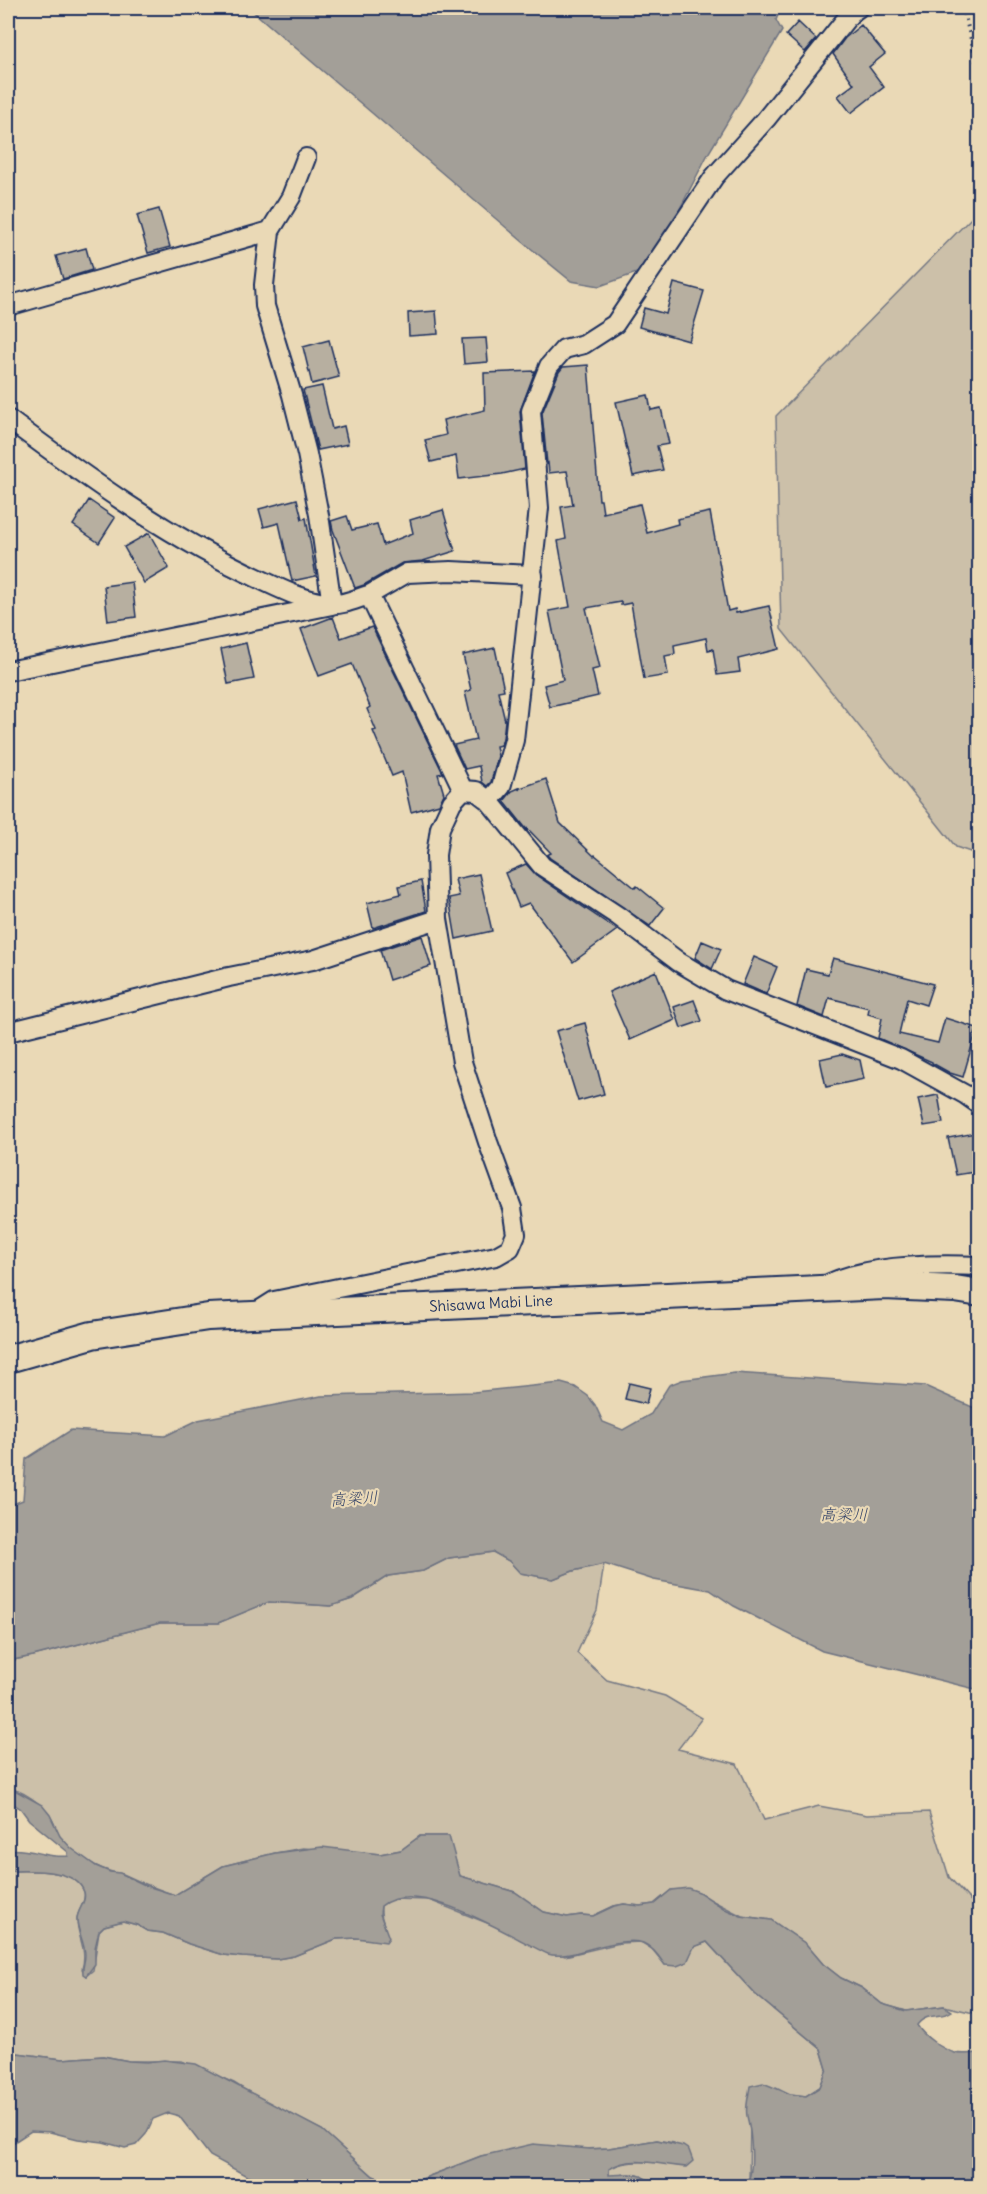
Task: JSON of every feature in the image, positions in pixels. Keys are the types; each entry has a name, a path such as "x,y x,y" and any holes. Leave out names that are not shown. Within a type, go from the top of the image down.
{"main road":[{"name":"Shisawa Mabi Line","path":"8,1359 92,1335 208,1317 818,1288 884,1286 956,1289 980,1293"}],"street":[{"path":"489,801 501,788 514,740 539,508 531,411 549,366 564,349 584,344 615,324 714,177 766,119 851,13 858,8"},
{"path":"306,158 291,197 270,231 265,261 265,306 292,394 307,454 319,515 332,605"},
{"path":"8,306 270,231"},
{"path":"8,419 84,476 149,519 218,559 281,590 332,605"},
{"path":"8,671 332,605 369,595 407,573 451,571 533,575"},
{"path":"369,595 463,790"},
{"path":"463,790 476,791 489,801 542,866 618,916 679,962 726,990 901,1059 980,1105"},
{"path":"254,1314 274,1301 496,1256 510,1248 516,1234 512,1208 462,1062 438,919 436,855 440,828 452,802 463,790"},
{"path":"8,1032 229,977 313,960 438,919"},
{"path":"818,1288 847,1276 885,1269 980,1266"}],"path":[{"path":"963,8 980,75"}],"shaded area":[{"path":"979,210 979,855 956,847 781,629 776,416"},
{"path":"493,1552 509,1561 521,1573 553,1579 573,1571 604,1564 597,1610 577,1653 607,1680 665,1696 702,1718 678,1749 737,1764 764,1820 819,1806 867,1815 929,1812 949,1877 979,1910 978,2014 944,2006 906,2011 882,2004 862,1988 841,1978 823,1964 806,1944 771,1920 742,1916 713,1901 671,1890 654,1904 640,1906 624,1904 593,1916 567,1917 544,1912 515,1892 460,1876 448,1836 420,1836 401,1850 380,1854 303,1848 275,1853 223,1866 175,1895 123,1874 102,1869 89,1862 70,1848 60,1837 51,1818 42,1807 25,1794 8,1789 8,1661 160,1623 218,1623 269,1602 331,1606 352,1599 388,1576 423,1571 449,1558"},
{"path":"8,1871 62,1874 79,1884 85,1896 77,1916 77,1925 84,1955 82,1969 86,1976 93,1970 99,1931 104,1926 123,1921 147,1931 163,1933 224,1955 277,1959 294,1956 336,1939 357,1938 386,1941 381,1906 391,1899 429,1900 505,1930 521,1940 565,1956 620,1943 641,1942 652,1949 665,1965 687,1962 693,1947 707,1942 755,1994 821,2049 827,2069 820,2087 806,2096 790,2094 776,2087 750,2122 749,2181 745,2186 661,2186 638,2175 609,2176 609,2169 625,2163 652,2162 678,2166 674,2143 657,2140 609,2148 503,2152 481,2156 409,2184 388,2182 373,2176 322,2130 234,2083 182,2061 129,2061 103,2056 62,2059 17,2053 8,2049"}],"water":[{"path":"249,8 781,8 776,20 782,31 708,154 671,226 645,270 600,286 571,281"},
{"name":"高梁川","path":"735,1373 925,1386 979,1410 979,1690 822,1651 734,1606 710,1590 654,1580 604,1564 573,1571 553,1579 520,1573 509,1561 493,1552 449,1558 423,1571 388,1576 352,1599 331,1606 269,1602 218,1623 160,1623 8,1661 8,1506 23,1500 26,1459 71,1430 165,1436 198,1420 321,1396 474,1392 561,1383 575,1387 588,1396 603,1422 623,1430 651,1414 669,1385 682,1380"},
{"path":"8,1789 13,1789 42,1805 50,1815 60,1836 71,1848 96,1866 175,1895 223,1866 275,1853 322,1847 380,1854 401,1850 420,1836 449,1836 460,1876 515,1892 544,1912 567,1917 593,1916 624,1904 640,1906 654,1904 671,1890 688,1888 741,1916 771,1920 806,1944 823,1964 841,1978 862,1988 882,2004 906,2011 944,2006 952,2011 926,2018 917,2025 939,2046 950,2051 961,2054 979,2053 979,2186 745,2186 752,2163 747,2112 750,2086 763,2083 790,2094 806,2096 820,2087 827,2069 821,2049 755,1994 707,1942 694,1947 687,1962 677,1966 665,1965 650,1947 643,1943 628,1941 572,1954 554,1955 465,1912 418,1898 398,1899 381,1906 380,1914 389,1938 386,1942 357,1938 336,1939 294,1956 277,1959 224,1955 163,1933 147,1931 123,1921 104,1926 99,1931 95,1948 95,1964 86,1976 83,1974 85,1950 77,1919 85,1896 79,1884 62,1874 8,1871 8,1850 24,1850 54,1856 68,1856 68,1852 8,1800"},
{"path":"8,2049 17,2053 62,2059 103,2056 129,2061 164,2060 196,2064 322,2130 373,2176 388,2182 409,2184 481,2156 533,2144 590,2149 657,2140 683,2146 689,2150 693,2161 686,2167 627,2162 609,2169 609,2175 641,2176 661,2186 265,2186 210,2156 179,2116 168,2113 153,2119 146,2134 136,2145 125,2148 50,2132 31,2131 8,2146"}],"building":[{"path":"798,22 816,39 805,52 786,35"},
{"path":"861,25 885,54 869,67 884,87 851,113 838,96 854,84 833,54 845,38"},
{"path":"159,209 170,247 148,253 137,215"},
{"path":"86,248 92,270 63,279 56,256"},
{"path":"674,283 704,291 689,341 639,327 644,308 666,314"},
{"path":"436,311 438,334 409,336 408,313"},
{"path":"486,338 488,362 464,364 462,339"},
{"path":"329,340 339,377 312,384 303,347"},
{"path":"588,365 599,500 601,500 603,513 640,504 647,533 678,524 677,519 710,512 728,611 735,609 736,613 769,606 779,649 738,659 740,672 717,675 713,649 708,650 706,638 674,645 675,654 665,656 668,675 644,679 631,603 621,605 621,602 586,608 600,668 592,670 598,696 550,707 544,685 563,680 549,611 570,607 558,541 566,539 561,507 573,505 567,471 549,473 542,413 563,367"},
{"path":"535,371 520,411 525,469 459,479 456,456 431,462 425,440 446,435 443,420 485,410 484,373"},
{"path":"322,386 332,429 344,426 348,444 318,450 303,390"},
{"path":"648,395 651,410 661,408 669,444 657,446 663,470 633,476 616,402"},
{"path":"297,499 302,519 306,518 316,576 292,581 279,523 264,527 259,509"},
{"path":"89,500 115,518 99,543 73,525"},
{"path":"443,510 455,551 423,561 402,563 355,588 331,521 347,516 352,530 377,524 383,545 413,533 410,520"},
{"path":"149,533 169,568 144,583 124,547"},
{"path":"132,582 136,617 108,621 104,586"},
{"path":"333,617 341,638 372,627 443,773 438,774 444,794 439,804 411,812 402,772 392,776 373,731 376,730 367,709 370,707 352,664 319,676 301,629"},
{"path":"246,643 254,679 228,684 221,649"},
{"path":"495,648 504,690 498,691 505,721 501,745 496,746 498,756 491,782 487,786 482,782 479,766 465,769 454,745 476,740 465,692 471,690 463,655"},
{"path":"546,779 560,823 594,856 664,908 650,926 550,858 547,855 551,853 527,828 528,831 504,801 512,791"},
{"path":"526,864 536,875 617,930 573,962 529,903 519,907 505,873"},
{"path":"479,874 492,931 456,939 449,898 459,896 455,879"},
{"path":"421,881 426,911 373,928 367,903 401,894 399,886"},
{"path":"422,936 431,966 389,980 380,950"},
{"path":"702,941 721,949 712,969 695,958"},
{"path":"754,957 777,967 766,994 743,984"},
{"path":"833,958 933,984 926,1005 907,999 899,1034 938,1043 945,1018 977,1028 963,1077 878,1038 882,1018 868,1014 869,1008 829,998 824,1017 797,1006 806,969 828,974"},
{"path":"656,971 675,1020 630,1040 609,992"},
{"path":"694,1000 702,1021 681,1028 674,1007"},
{"path":"585,1023 604,1094 578,1101 556,1031"},
{"path":"842,1054 860,1060 864,1079 826,1087 820,1059"},
{"path":"938,1095 943,1123 924,1126 918,1099"},
{"path":"975,1133 980,1156 980,1171 956,1175 948,1138"},
{"path":"629,1383 650,1388 646,1404 625,1399"}]}
